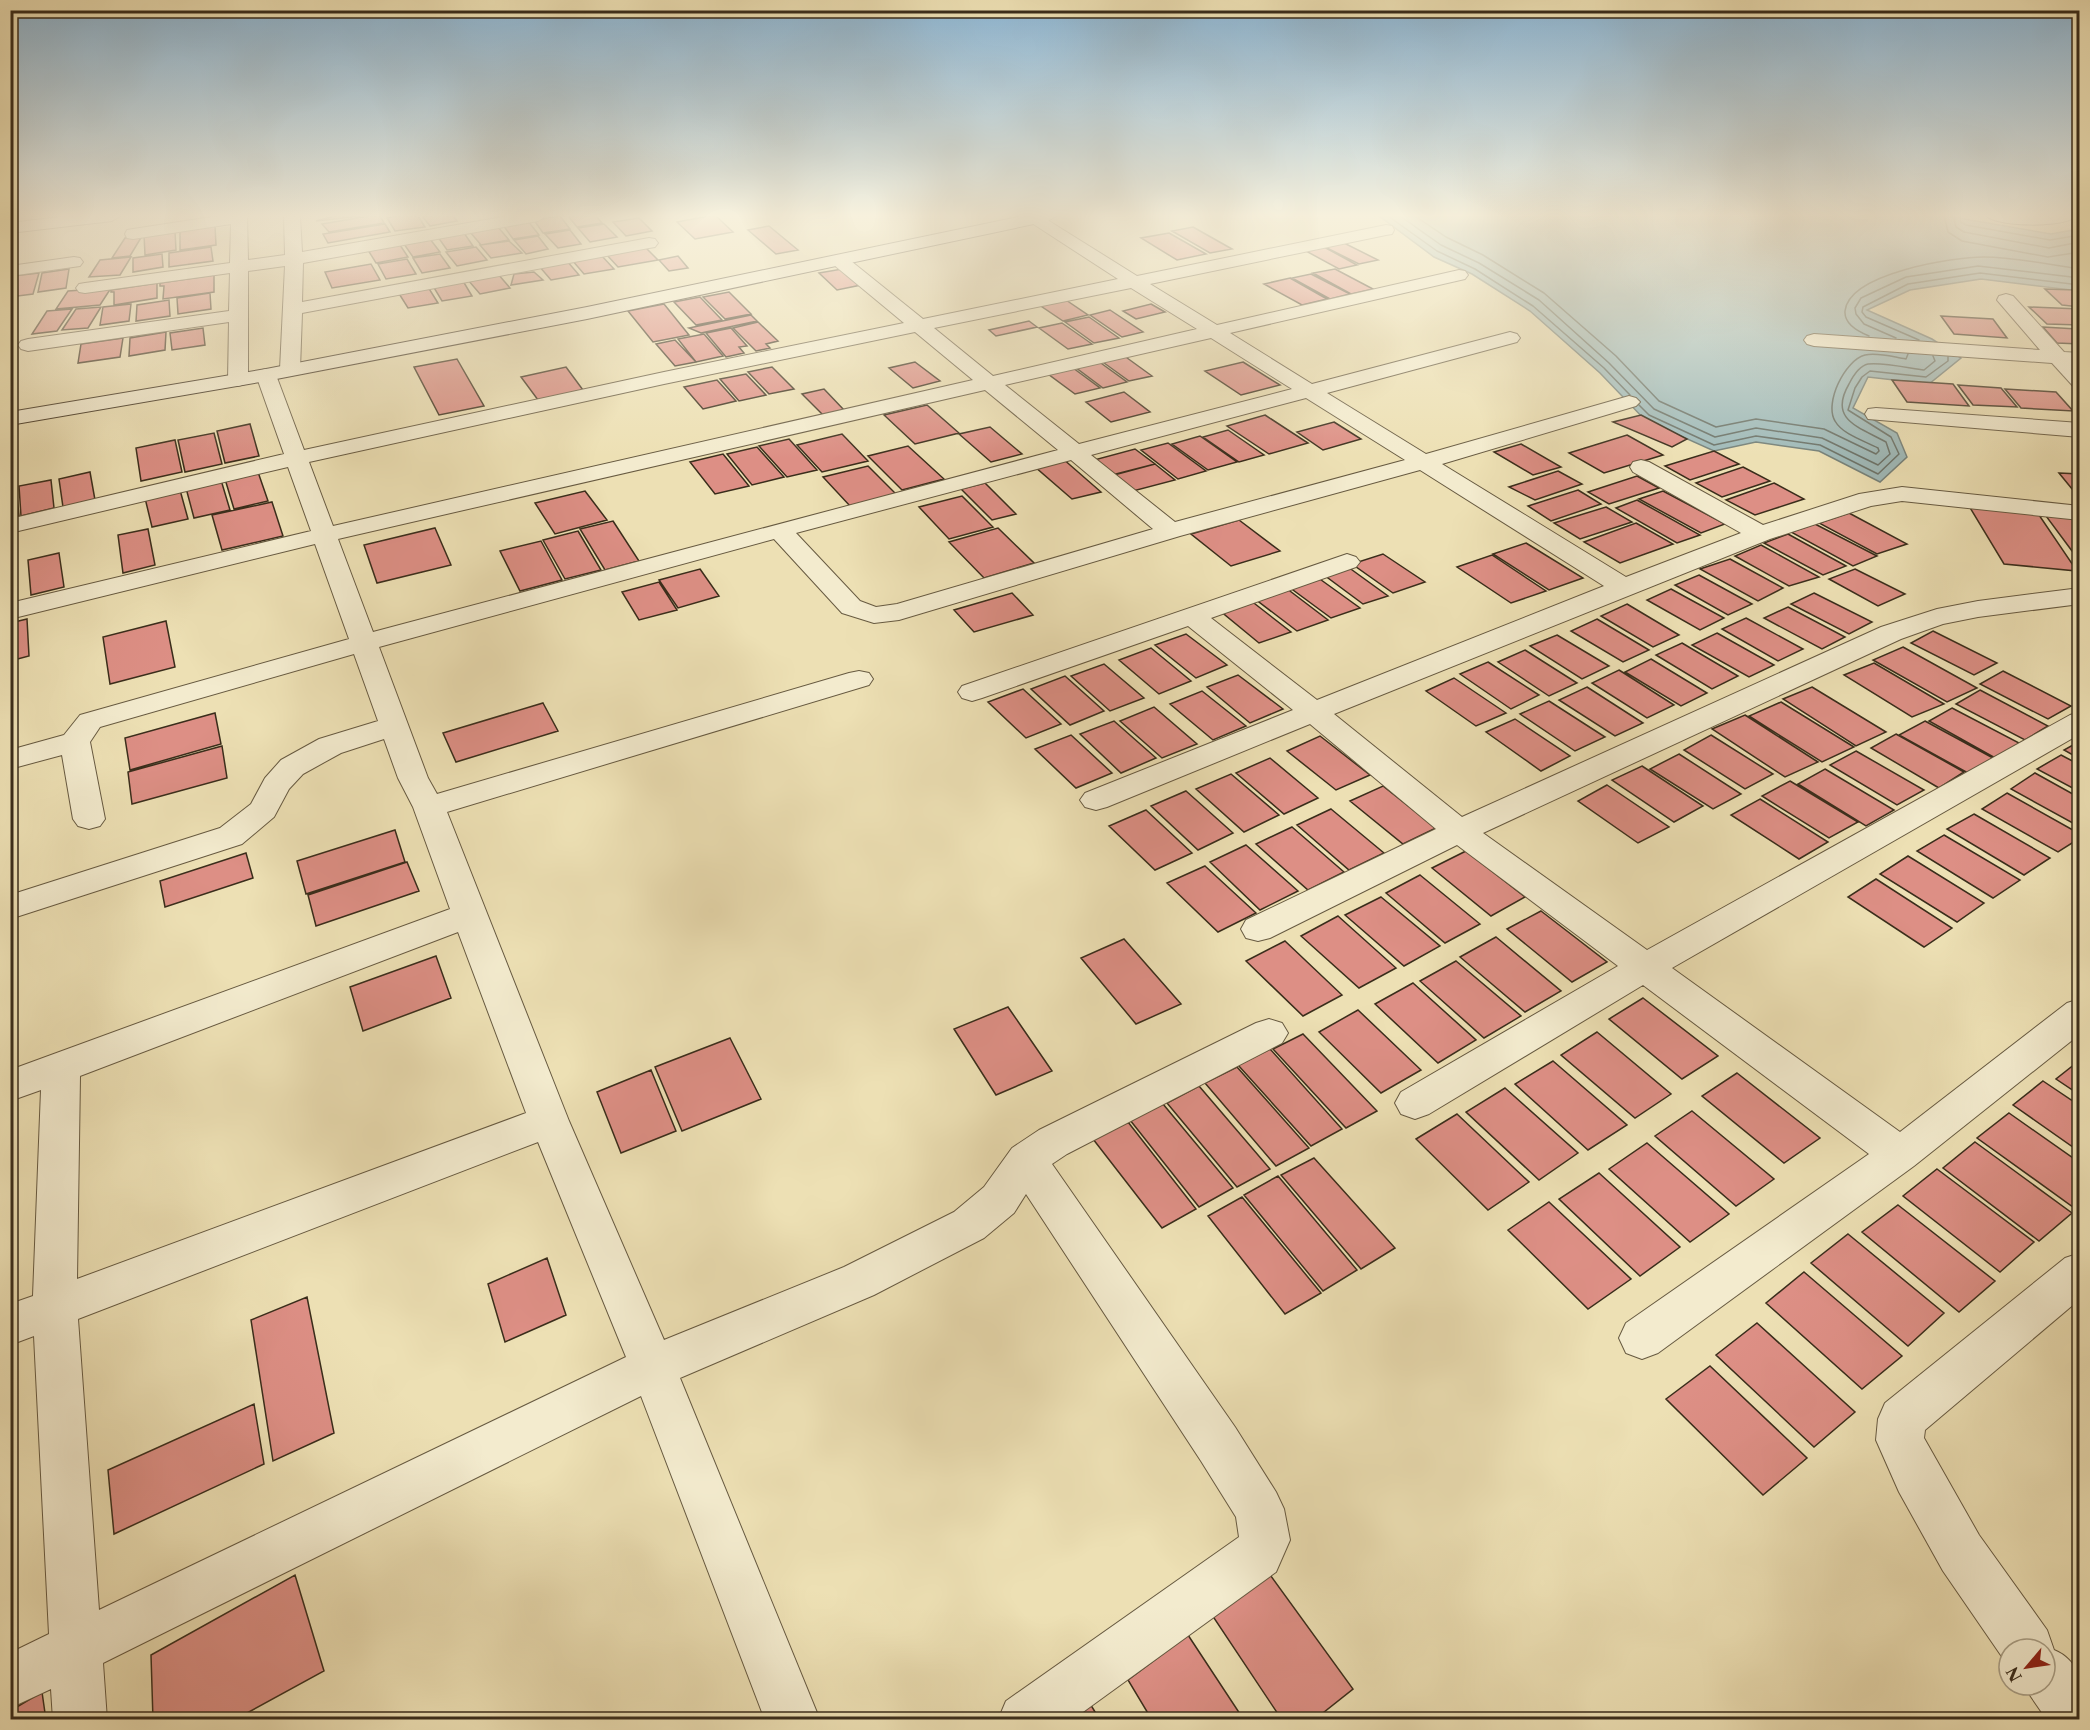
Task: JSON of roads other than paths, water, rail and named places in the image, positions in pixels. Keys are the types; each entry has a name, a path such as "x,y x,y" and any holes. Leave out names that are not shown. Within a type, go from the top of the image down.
{"street":[{"path":"239,297 240,315 297,458 413,778 429,807 549,1121 653,1367 792,1719"},
{"path":"261,364 291,348 293,297"},
{"path":"293,309 359,297"},
{"path":"10,419 261,364 587,313 666,297"},
{"path":"883,297 1171,531"},
{"path":"10,526 297,458 1056,297"},
{"path":"1158,297 1624,587"},
{"path":"10,611 324,535 1366,297"},
{"path":"2006,300 2079,382"},
{"path":"28,345 240,315"},
{"path":"10,760 75,741 90,721 364,643 779,530 1510,338"},
{"path":"1814,340 2079,359"},
{"path":"779,530 850,607 874,615 899,612 1171,531 1423,462 1629,402"},
{"path":"1876,414 2079,430"},
{"path":"1641,467 1761,534"},
{"path":"1096,800 1624,587 1761,534 1867,499 1902,494 2079,513"},
{"path":"972,692 1347,562"},
{"path":"1258,929 1459,831 1891,633 1947,615 2079,596"},
{"path":"1190,615 1459,831 1900,1154"},
{"path":"429,807 859,680"},
{"path":"1415,1103 1645,967 2079,721"},
{"path":"10,906 231,836 263,810 276,785 292,767 330,746 394,726"},
{"path":"75,741 89,819"},
{"path":"10,1086 469,915"},
{"path":"1642,1338 1900,1154 2079,1013"},
{"path":"10,1681 653,1367 859,1281 969,1225 999,1200 1026,1160 1053,1142 1269,1033"},
{"path":"61,1068 55,1307 80,1719"},
{"path":"10,1325 549,1121"},
{"path":"1025,1719 1258,1554 1265,1540 1259,1509 1026,1160"},
{"path":"2020,1637 1961,1553 1916,1475 1900,1440 1902,1419 2079,1272"},
{"path":"2057,1689 2079,1719"}],"water":[{"path":"1508,297 1896,297 1867,310 1932,339 1961,358 1929,384 1868,377 1853,408 1897,433 1907,457 1880,482 1819,451 1756,442 1714,451 1645,420 1600,373 1530,311"}]}
